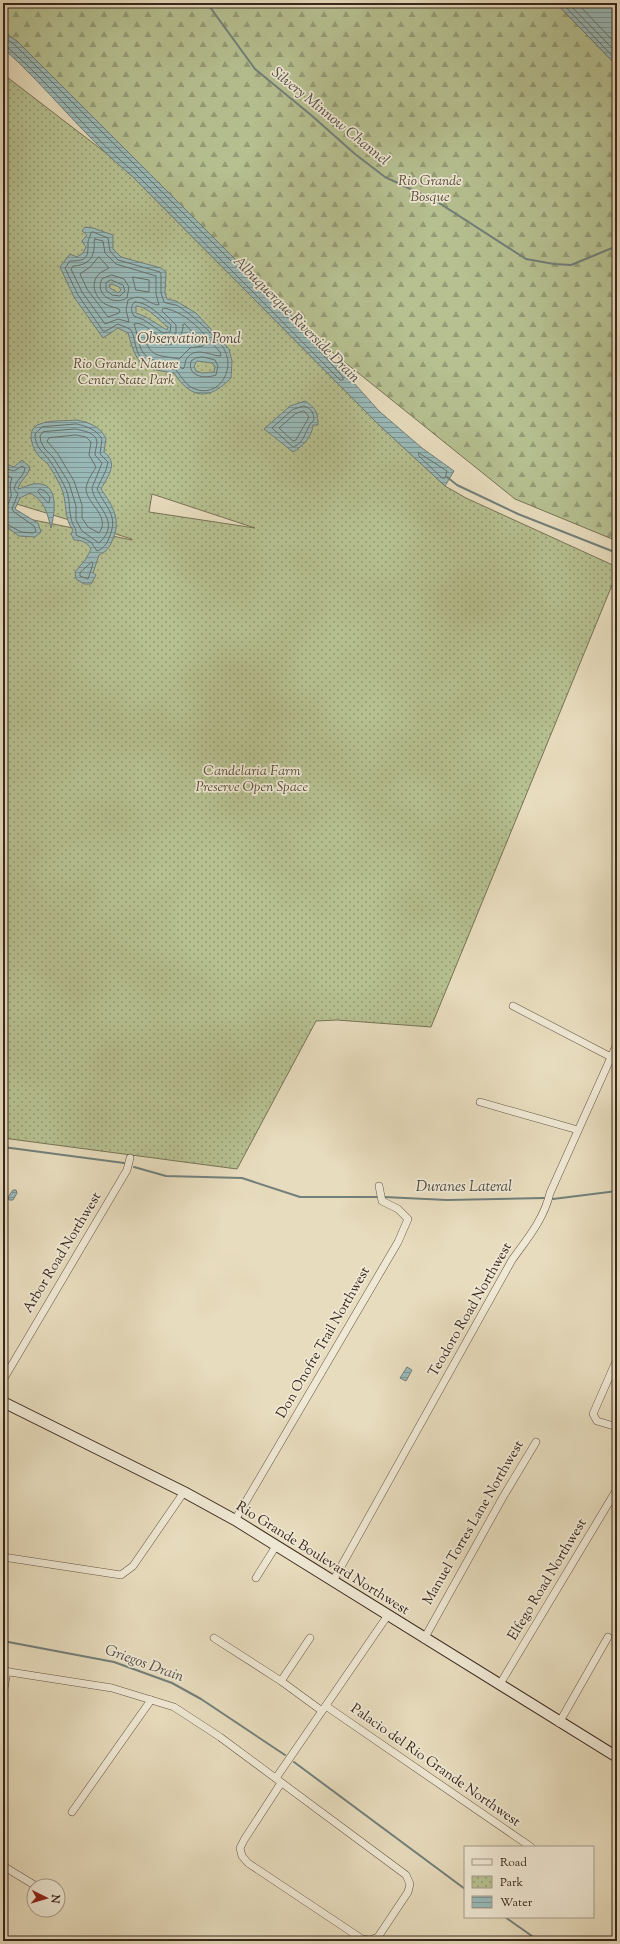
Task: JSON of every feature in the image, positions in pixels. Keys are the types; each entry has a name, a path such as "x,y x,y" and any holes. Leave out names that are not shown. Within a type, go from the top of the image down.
{"main road":[{"name":"Rio Grande Boulevard Northwest","path":"3,1402 184,1492 235,1520 424,1639 500,1684 560,1723 617,1757"}],"street":[{"path":"513,1006 611,1057"},
{"name":"Teodoro Road Northwest","path":"333,1581 512,1260 531,1235 547,1203 550,1193 617,1044"},
{"path":"480,1102 578,1130"},
{"name":"Arbor Road Northwest","path":"3,1380 127,1170 130,1158"},
{"name":"Don Onofre Trail Northwest","path":"235,1520 398,1242 408,1219 398,1209 386,1205 380,1197 379,1186"},
{"path":"617,1359 593,1414 597,1421 617,1427"},
{"name":"Manuel Torres Lane Northwest","path":"424,1639 503,1497 536,1442"},
{"name":"Elfego Road Northwest","path":"500,1684 617,1490"},
{"path":"3,1556 121,1575 133,1566 184,1492"},
{"path":"256,1578 276,1546"},
{"path":"3,1695 5,1671 112,1688 174,1707 220,1737 278,1781 406,1875 410,1884 408,1892 378,1937 370,1940 362,1939 248,1863 242,1856 240,1848 278,1781 324,1708 388,1615"},
{"path":"560,1723 608,1637"},
{"name":"Palacio del Rio Grande Northwest","path":"214,1638 324,1708 530,1846"},
{"path":"281,1681 310,1638"},
{"path":"72,1812 151,1700"},
{"path":"3,1866 26,1880"}],"green space":[{"name":"Rio Grande Bosque","path":"3,3 556,3 617,66 617,541 515,499 311,335 18,42 3,31"},
{"name":"Candelaria Farm Preserve Open Space","path":"3,74 106,153 132,176 378,424 445,486 466,498 617,567 617,573 431,1027 337,1020 316,1021 237,1169 3,1138","holes":["152,494 255,528 149,512","10,502 132,539 132,540 4,514"]}],"water":[{"path":"556,3 617,3 617,66"},
{"path":"3,31 18,42 311,335 379,411 422,448 454,471 445,486 378,424 132,176 115,162 83,130 20,63 3,48"},
{"name":"Observation Pond","path":"85,227 93,228 113,235 113,249 121,257 161,268 166,272 165,293 167,299 176,301 196,313 229,349 232,361 231,378 215,391 201,394 194,392 180,382 174,373 147,367 142,363 134,352 128,333 118,328 103,338 74,297 60,267 70,254 77,257 83,253 86,247 82,241 87,235 82,231","holes":["112,284 119,287 121,290 118,293 110,288 109,285","136,306 145,309 168,327 167,330 146,317 136,313","197,361 212,363 215,366 214,372 202,373 196,371 194,366"]},
{"path":"305,401 316,411 318,425 313,425 311,433 306,441 293,452 264,429 290,406"},
{"path":"77,420 94,426 103,434 106,438 104,452 111,461 111,470 101,489 115,514 115,534 110,545 99,555 93,573 96,575 91,584 84,584 76,579 75,572 86,559 91,549 84,542 74,540 71,534 73,530 68,520 61,487 47,463 39,456 33,447 31,438 33,429 40,424 53,421"},
{"path":"22,460 30,467 18,489 33,484 42,484 48,487 54,498 54,514 51,528 45,508 35,496 30,493 20,498 15,509 38,523 41,532 35,537 19,536 3,524 3,463 14,467"},
{"path":"13,1190 16,1190 17,1193 13,1200 9,1200 8,1197"},
{"path":"407,1367 412,1370 406,1381 400,1378"}],"waterway":[{"name":"Silvery Minnow Channel","path":"207,3 255,69 311,115 355,154 385,177 436,201 526,259 554,264 571,265 617,246"},
{"name":"Albuquerque Riverside Drain","path":"447,477 457,485 518,514 617,553"},
{"name":"Duranes Lateral","path":"3,1147 124,1163"},
{"name":"Duranes Lateral","path":"134,1167 166,1176 242,1178 300,1197 377,1197"},
{"name":"Duranes Lateral","path":"553,1199 617,1191"},
{"name":"Duranes Lateral","path":"384,1197 447,1200 544,1198"},
{"name":"Griegos Drain","path":"3,1641 114,1662 172,1683 201,1699 285,1755"},
{"name":"Griegos Drain","path":"294,1762 464,1888"},
{"name":"Griegos Drain","path":"506,1918 539,1941"}],"park label":[{"name":"Rio Grande Nature Center State Park","path":"126,374"}]}
